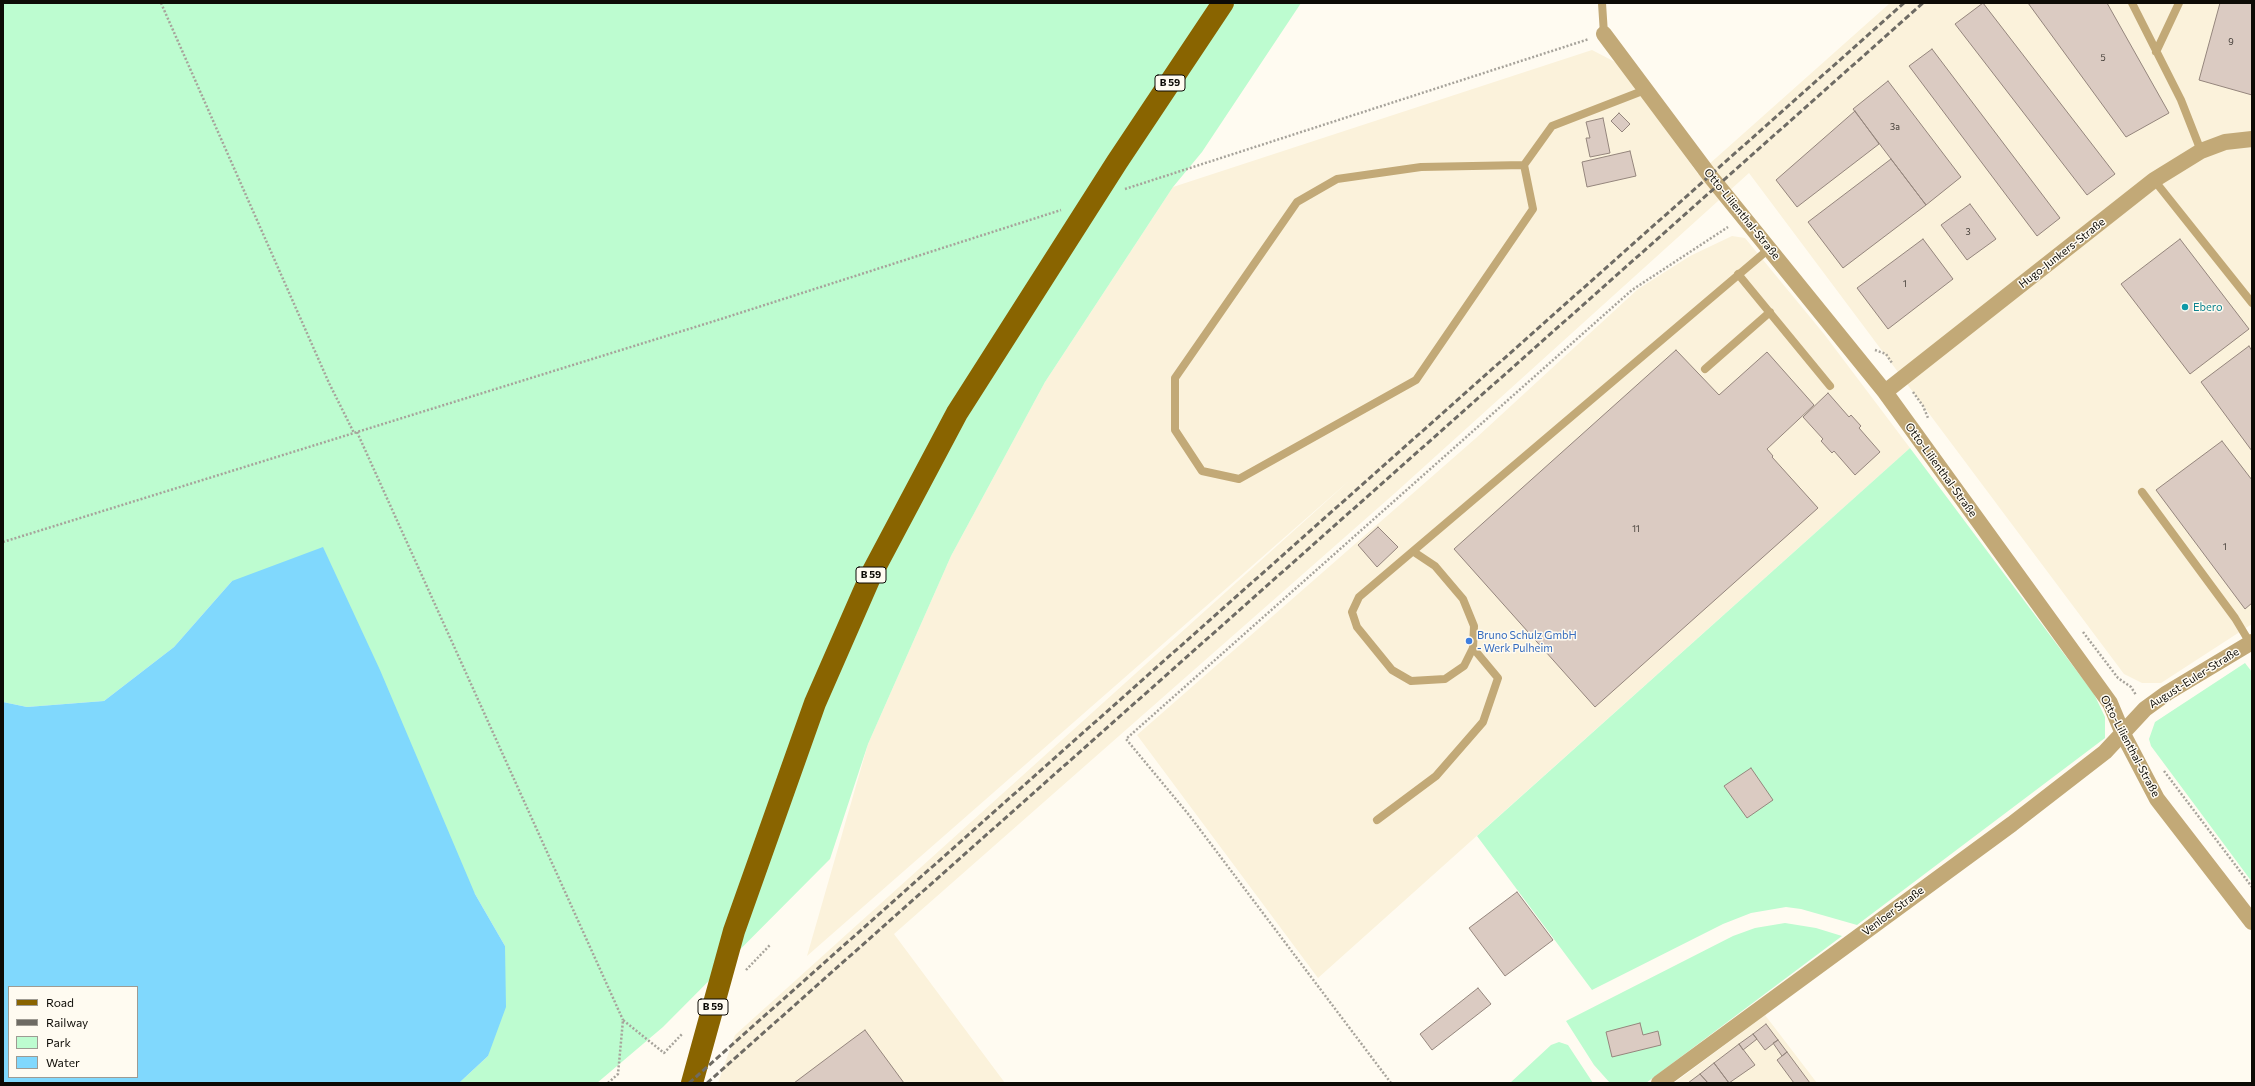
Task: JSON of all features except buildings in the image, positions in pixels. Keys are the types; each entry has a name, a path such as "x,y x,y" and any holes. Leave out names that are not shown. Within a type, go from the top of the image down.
{"main road":[{"name":"B 59","path":"692,1083 734,931 815,703 871,575 957,413 1117,162 1223,3"}],"street":[{"name":"Otto-Lilienthal-Straße","path":"1604,34 1710,176 1770,248 1885,392 2110,703 2123,734 2157,799 2252,922"},
{"name":"Hugo-Junkers-Straße","path":"1885,392 2154,180 2201,151 2225,142 2252,139"},
{"name":"August-Euler-Straße","path":"2123,734 2145,709 2166,693 2251,643"},
{"name":"Venloer Straße","path":"1659,1083 2012,824 2105,752 2123,734"}],"lane":[{"path":"1602,3 1604,34"},
{"path":"2132,3 2181,100 2201,151"},
{"path":"2156,52 2179,3"},
{"path":"1524,165 1421,167 1337,179 1297,202 1175,378 1175,430 1202,471 1239,479 1416,380 1533,209 1524,165 1552,126 1645,90"},
{"path":"2154,180 2252,303"},
{"path":"1414,552 1435,566 1463,599 1474,626 1473,648 1464,666 1445,678 1411,681 1392,670 1357,628 1352,612 1359,597 1414,552 1770,248"},
{"path":"1738,274 1830,386"},
{"path":"1705,369 1770,312"},
{"path":"2142,492 2235,618 2251,643"},
{"path":"1376,820 1436,776 1483,722 1498,678 1473,648"}],"path":[{"path":"161,3 329,383 355,433 623,1020 664,1053 686,1030"},
{"path":"1122,190 1604,34"},
{"path":"3,542 721,319 1062,209"},
{"path":"2163,769 2252,887"},
{"path":"742,973 770,945"},
{"path":"608,1083 618,1074 623,1020"}],"shaded area":[{"path":"1890,3 2252,3 2252,624 2161,683 2142,683 2124,674 1749,173 1395,493 894,934 1005,1083 733,1083 731,1081 729,1083 718,1083 735,1035 1350,480 807,956 868,744 951,556 1045,382 1173,187 1592,50 1619,64 1698,174"},
{"name":"Bruno Schulz GmbH - Werk Pulheim","path":"1732,236 1745,238 1824,334 1910,448 1318,978 1137,735 1476,438 1638,289 1690,256"},
{"path":"1765,1015 1817,1083 1674,1083"}],"green space":[{"path":"3,3 1301,3 1202,152 1173,187 1045,382 951,556 868,744 830,859 663,1027 597,1083 459,1083 488,1056 505,946 475,894 232,581 174,647 104,701 27,707 3,702"},
{"path":"1910,448 2094,694 2105,717 2105,738 1857,925 1801,909 1786,907 1751,913 1723,924 1592,990 1477,836"},
{"path":"2245,663 2252,672 2252,882 2151,746 2149,739 2155,722"},
{"path":"1785,923 1816,928 1842,936 1646,1083 1610,1083 1594,1065 1566,1021 1733,936 1755,928"},
{"path":"1559,1042 1568,1045 1593,1083 1510,1083 1551,1045"}],"water":[{"path":"323,547 380,670 475,894 505,946 506,1007 488,1056 459,1083 3,1083 3,702 27,707 104,701 174,647 232,581"}],"railway":[{"path":"689,1083 1904,3"},
{"path":"707,1083 1923,3"}],"place":[{"name":"Ebero","path":"2185,307"},
{"name":"Bruno Schulz GmbH - Werk Pulheim","path":"1469,641"}]}
